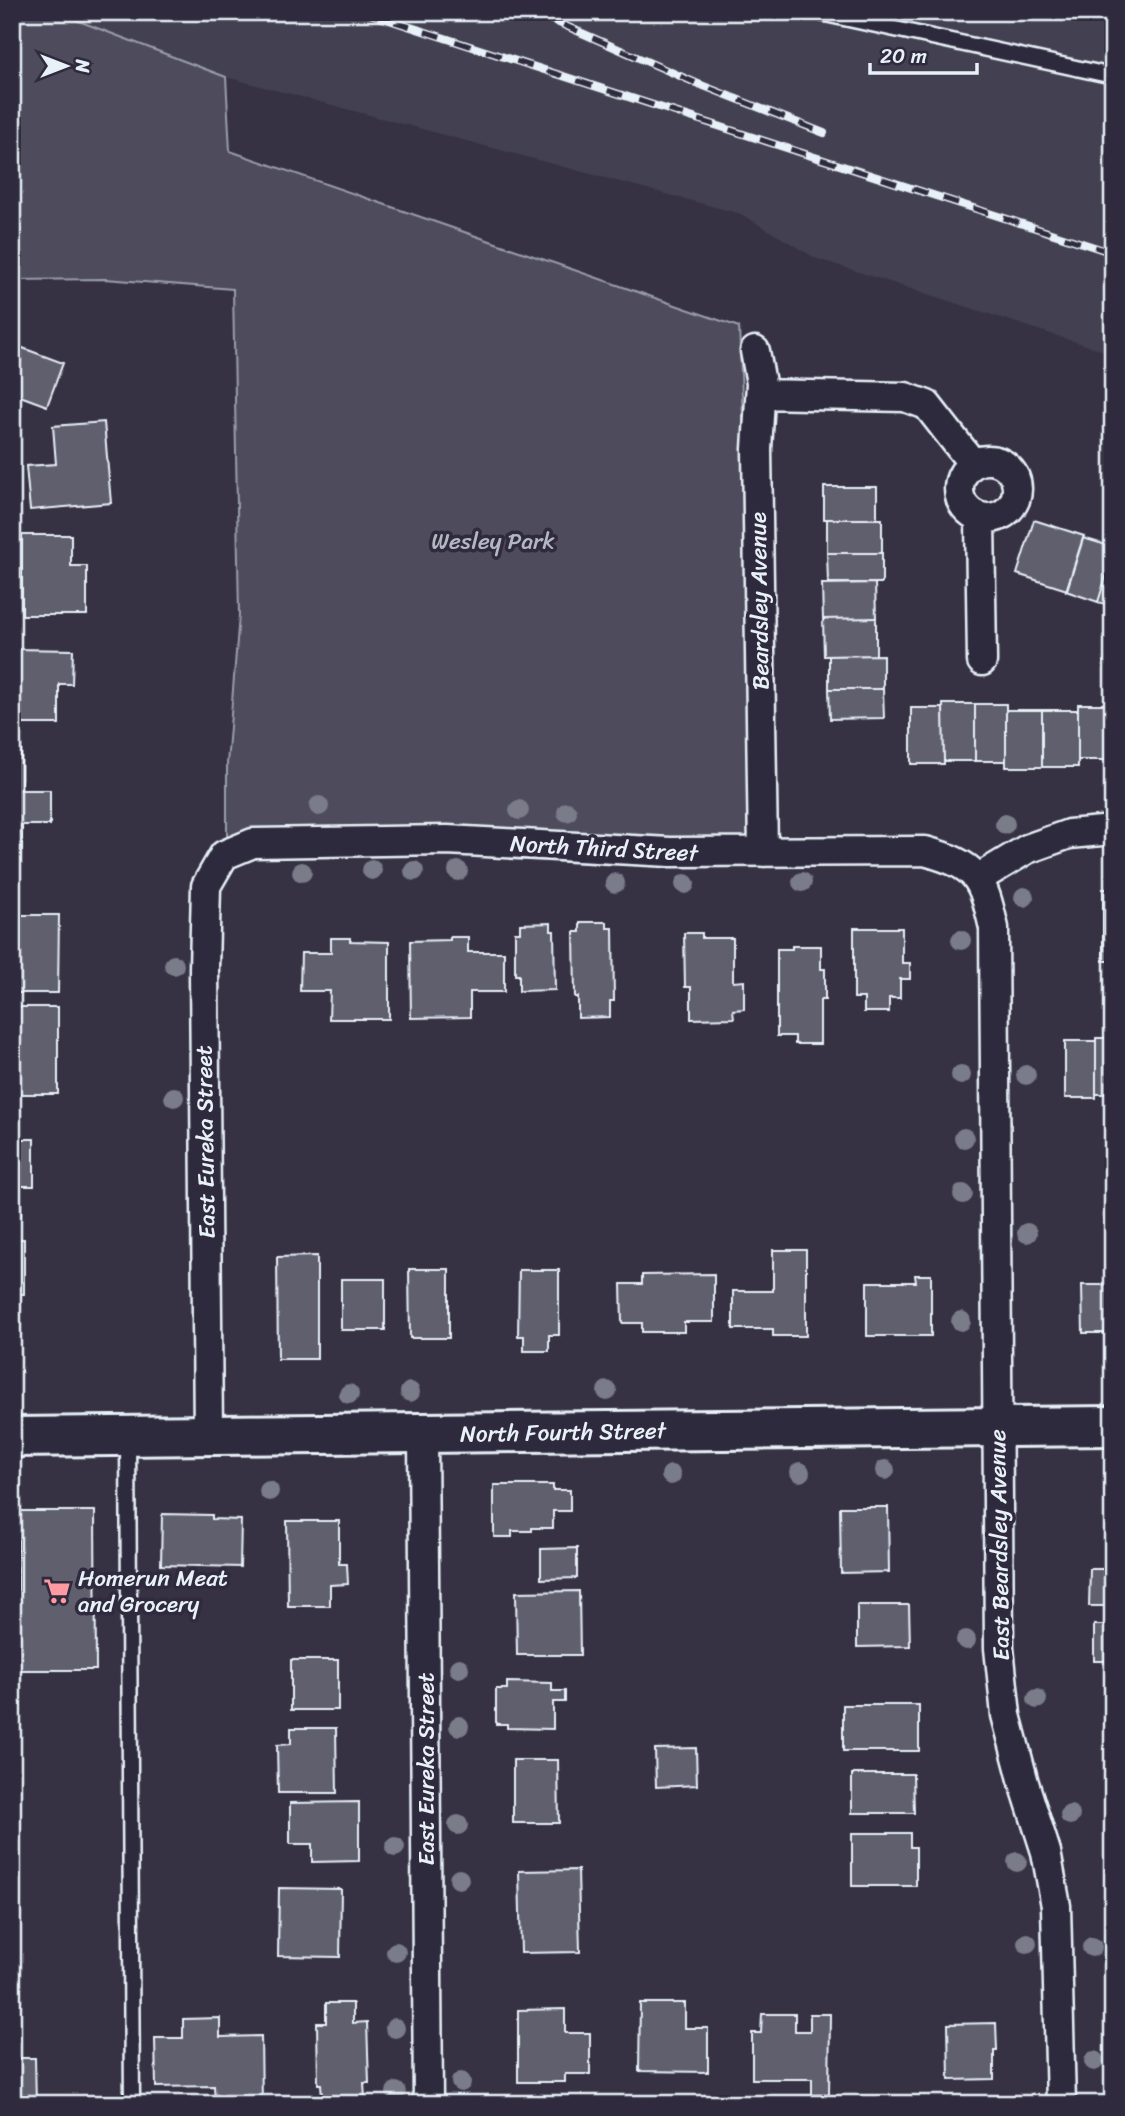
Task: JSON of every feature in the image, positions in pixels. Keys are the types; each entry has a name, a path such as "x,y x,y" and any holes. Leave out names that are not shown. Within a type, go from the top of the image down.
{"street":[{"name":"Beardsley Avenue","path":"755,351 761,394 757,449 763,852"},
{"path":"761,394 905,397 927,405 973,464"},
{"path":"982,460 1001,463 1009,468 1017,485 1017,495 1007,512 999,517 980,518 964,506 960,498 961,479 973,464 982,460"},
{"path":"980,518 982,661"},
{"path":"979,878 1027,849 1069,834 1113,830"},
{"name":"North Third Street","path":"224,855 253,843 447,840 670,852 925,850 950,858 970,869 979,878"},
{"name":"East Eureka Street","path":"208,1435 206,886 224,855"},
{"name":"East Beardsley Avenue","path":"979,878 994,928 999,1648 1006,1715 1046,1852 1056,1906 1062,2104"},
{"name":"North Fourth Street","path":"12,1437 1113,1426"},
{"name":"East Eureka Street","path":"423,1434 428,2104"}],"lane":[{"path":"816,12 1113,76"},
{"path":"128,1435 132,2104"}],"shaded area":[{"path":"55,12 1113,12 1113,354 815,258 741,214 226,77"}],"green space":[{"name":"Wesley Park","path":"12,12 55,12 226,77 230,151 739,327 762,852 227,838 227,764 239,615 233,289 105,279 12,280"}],"building":[{"path":"12,344 63,363 47,406 12,393"},
{"path":"104,422 111,503 30,510 26,466 56,464 53,426"},
{"path":"824,487 877,487 877,519 824,519"},
{"path":"827,519 882,519 882,553 827,553"},
{"path":"1034,520 1084,536 1067,590 1017,574"},
{"path":"22,535 71,535 71,566 87,566 87,615 22,615"},
{"path":"1083,538 1113,547 1098,602 1066,591"},
{"path":"827,553 882,553 882,583 828,583"},
{"path":"1113,554 1113,606 1098,602"},
{"path":"875,583 876,618 823,619 822,584"},
{"path":"876,618 876,655 824,656 823,619"},
{"path":"12,636 15,636 15,649 73,650 72,684 59,684 59,724 12,724"},
{"path":"883,655 883,689 829,689 829,656"},
{"path":"829,689 883,689 884,718 830,719"},
{"path":"943,704 975,704 975,761 944,761"},
{"path":"975,704 1006,704 1006,761 975,761"},
{"path":"1078,704 1110,704 1110,760 1078,760"},
{"path":"1110,704 1113,704 1113,760 1110,760"},
{"path":"911,708 943,708 944,764 911,764"},
{"path":"1006,710 1042,710 1042,767 1006,767"},
{"path":"1042,710 1078,710 1078,767 1042,767"},
{"path":"12,742 21,742 21,790 50,790 50,825 22,825 22,850 12,850"},
{"path":"1103,889 1113,889 1113,925 1103,925"},
{"path":"12,915 59,915 58,993 12,993"},
{"path":"580,922 607,922 607,928 613,928 614,1001 610,1001 610,1017 578,1018 574,932 580,932"},
{"path":"551,923 551,931 554,931 555,990 519,991 519,975 515,975 515,932 520,932 520,924"},
{"path":"1103,925 1113,925 1113,961 1103,961"},
{"path":"854,928 902,928 902,963 910,963 910,979 900,979 900,998 889,998 889,1012 864,1012 864,998 854,998"},
{"path":"684,933 702,933 702,938 733,938 733,982 744,981 744,1009 733,1010 734,1018 691,1019 691,987 685,987"},
{"path":"450,937 468,937 468,952 504,952 504,992 470,992 470,1017 411,1018 410,941 450,940"},
{"path":"331,938 389,942 389,1019 329,1019 330,991 300,991 301,953 331,953"},
{"path":"792,946 821,946 821,969 825,969 825,1000 820,1000 820,1044 795,1044 795,1036 777,1036 777,949 792,949"},
{"path":"1109,961 1113,961 1113,994 1110,994"},
{"path":"1110,994 1113,994 1113,1023 1110,1023"},
{"path":"12,1007 58,1007 58,1094 12,1094"},
{"path":"1096,1038 1113,1038 1113,1094 1096,1094"},
{"path":"1065,1041 1096,1041 1096,1098 1065,1098"},
{"path":"12,1139 34,1139 34,1186 21,1186 21,1217 12,1217"},
{"path":"12,1239 24,1239 24,1294 20,1294 20,1319 12,1319"},
{"path":"773,1250 806,1250 806,1336 773,1336 773,1329 733,1329 733,1291 773,1291"},
{"path":"317,1256 317,1359 278,1359 277,1257"},
{"path":"409,1269 449,1269 449,1338 410,1338"},
{"path":"519,1270 559,1270 559,1335 549,1335 549,1351 524,1351 524,1336 518,1336"},
{"path":"714,1274 714,1322 684,1322 684,1332 642,1332 642,1323 622,1323 621,1284 642,1284 642,1275"},
{"path":"915,1275 931,1275 931,1336 867,1336 867,1282 916,1282"},
{"path":"341,1279 385,1279 385,1330 341,1330"},
{"path":"1082,1285 1113,1285 1113,1333 1083,1333"},
{"path":"494,1485 553,1485 553,1490 570,1490 570,1511 553,1511 553,1528 512,1531 512,1537 494,1537"},
{"path":"840,1507 888,1507 889,1572 841,1573"},
{"name":"Homerun Meat and Grocery","path":"18,1511 95,1511 96,1670 18,1670"},
{"path":"162,1514 212,1515 212,1519 241,1520 240,1567 161,1565"},
{"path":"287,1521 339,1521 339,1564 347,1564 348,1584 330,1585 330,1606 288,1606"},
{"path":"577,1548 577,1578 541,1579 541,1549"},
{"path":"1090,1569 1113,1569 1113,1606 1089,1606"},
{"path":"579,1591 580,1655 517,1655 516,1592"},
{"path":"857,1605 909,1605 910,1646 857,1647"},
{"path":"1094,1625 1113,1625 1113,1661 1094,1661"},
{"path":"291,1660 338,1660 338,1710 291,1710"},
{"path":"507,1682 552,1683 552,1691 565,1691 565,1702 553,1702 553,1729 507,1728 507,1724 496,1724 496,1689 507,1689"},
{"path":"843,1705 919,1705 919,1751 843,1751"},
{"path":"291,1728 336,1728 337,1793 278,1793 277,1745 291,1744"},
{"path":"696,1748 697,1785 656,1787 655,1749"},
{"path":"513,1760 558,1760 559,1823 513,1823"},
{"path":"852,1774 913,1774 914,1813 852,1813"},
{"path":"359,1802 359,1861 312,1862 312,1844 290,1844 290,1803"},
{"path":"852,1833 910,1833 910,1847 916,1847 916,1886 852,1886"},
{"path":"578,1870 580,1952 521,1953 519,1871"},
{"path":"279,1888 341,1889 340,1957 278,1956"},
{"path":"326,2003 353,2003 353,2023 367,2022 369,2083 364,2083 365,2098 322,2098 321,2084 318,2084 317,2023 326,2023"},
{"path":"640,2003 685,2003 685,2028 708,2028 708,2072 639,2071"},
{"path":"565,2009 565,2033 590,2033 590,2074 565,2074 565,2082 518,2082 518,2010"},
{"path":"762,2014 795,2014 795,2031 810,2031 810,2014 830,2014 829,2095 812,2095 812,2079 752,2079 752,2033 761,2033"},
{"path":"220,2018 220,2037 261,2036 262,2104 215,2104 214,2086 156,2087 155,2038 183,2038 183,2019"},
{"path":"996,2023 994,2079 949,2080 948,2024"},
{"path":"12,2058 35,2058 36,2104 12,2104"}],"railway":[{"path":"364,12 1113,253"},
{"path":"534,12 696,83 824,133"}],"place":[{"name":"Homerun Meat and Grocery","path":"57,1591"}]}
